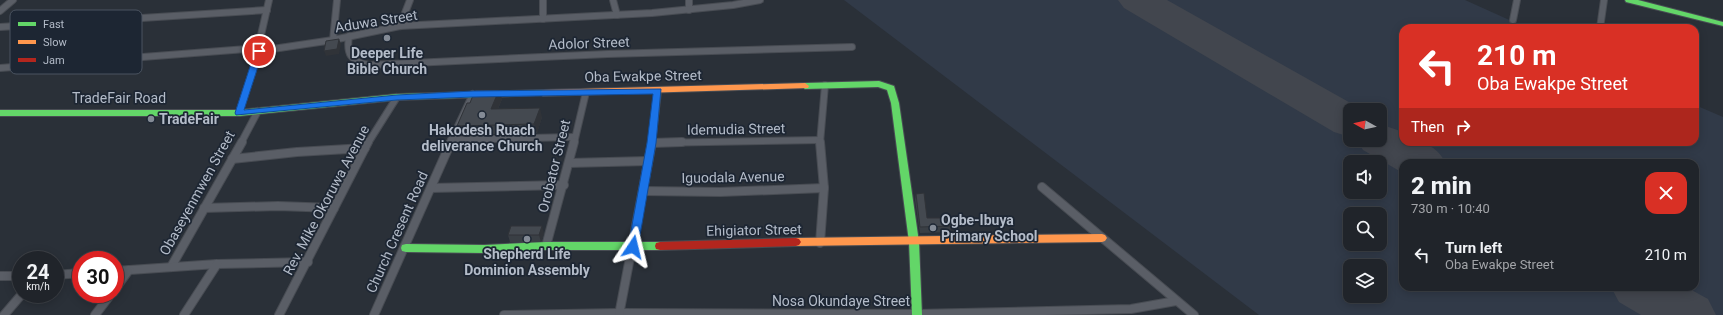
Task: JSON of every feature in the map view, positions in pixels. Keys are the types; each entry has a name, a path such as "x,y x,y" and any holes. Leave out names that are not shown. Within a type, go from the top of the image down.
{"street":[{"path":"0,11 13,0"},
{"path":"239,113 258,50 269,0"},
{"path":"333,40 337,0"},
{"path":"400,26 410,0"},
{"path":"543,0 543,19"},
{"path":"613,0 617,15"},
{"path":"688,0 689,10"},
{"name":"Aduwa Street","path":"142,58 258,50 333,40 400,26 689,10 732,6 760,0"},
{"path":"1513,20 1517,0"},
{"path":"1601,24 1604,0"},
{"path":"1629,0 1723,24"},
{"path":"1647,0 1723,20"},
{"path":"142,18 267,10"},
{"path":"0,27 10,26"},
{"name":"Adolor Street","path":"349,36 347,47 351,59 360,64 369,65 608,54 852,47"},
{"name":"Aduwa Street","path":"0,68 10,67"},
{"name":"Oba Ewakpe Street","path":"239,113 397,97 879,84 891,88 895,103 914,242"},
{"path":"820,243 824,188 820,140 825,85"},
{"path":"619,314 652,143 658,91"},
{"name":"Orobator Street","path":"546,246 570,163 574,137 586,92"},
{"name":"Church Cresent Road","path":"374,315 406,248 451,140 473,94"},
{"name":"Rev. Mike Okoruwa Avenue","path":"279,315 308,262 365,148 397,97"},
{"name":"Obaseyenmwen Street","path":"171,267 204,208 223,178 258,111"},
{"name":"TradeFair Road","path":"0,113 239,113"},
{"path":"451,140 574,137"},
{"name":"Idemudia Street","path":"652,143 820,140"},
{"path":"232,159 297,152 365,148"},
{"path":"570,163 648,161"},
{"path":"431,188 564,185"},
{"path":"1042,187 1194,315"},
{"name":"Iguodala Avenue","path":"642,191 720,192 824,188"},
{"path":"204,208 278,206 334,208"},
{"name":"Ehigiator Street","path":"406,248 484,250 546,246 633,247 722,243 914,242 1102,238"},
{"path":"914,242 917,314"},
{"path":"124,270 217,264 308,262"},
{"path":"184,315 217,264"},
{"path":"124,277 129,270"},
{"path":"0,276 12,276"},
{"name":"Nosa Okundaye Street","path":"504,315 917,314 1131,309 1176,301"},
{"path":"4,315 14,303"},
{"path":"95,315 104,303"}],"shaded area":[{"path":"844,0 1465,0 1518,24 1399,24 1399,146 1699,146 1699,107 1723,117 1723,315 1259,315"}],"building":[{"path":"339,39 337,49 324,51 326,41"},
{"path":"475,90 499,90 491,109 540,108 534,124 457,126 467,103 470,103"},
{"path":"924,193 927,218 950,218 951,226 920,227 916,194"},
{"path":"511,226 542,226 539,235 508,235"}],"runway":[{"path":"1138,0 1343,118"},
{"path":"1387,143 1415,159"},
{"path":"1646,291 1688,315"}],"traffic: fast":[{"path":"1629,0 1723,24"},
{"path":"805,86 879,84 891,88 895,103 914,242 917,315"},
{"path":"0,113 239,113 397,97 543,93"},
{"path":"406,248 484,249 546,246 660,246"}],"traffic: slow":[{"path":"543,93 805,86"},
{"path":"796,242 1102,238"}],"traffic: jam":[{"path":"660,246 796,242"}],"place":[{"name":"Deeper Life Bible Church","path":"387,38"},
{"name":"Hakodesh Ruach deliverance Church","path":"482,115"},
{"name":"TradeFair","path":"151,119"},
{"name":"Ogbe-Ibuya Primary School","path":"933,228"},
{"name":"Shepherd Life Dominion Assembly","path":"527,239"}],"route":[{"path":"259,51 239,113 397,97 540,92 658,91 652,143 633,247"}]}
